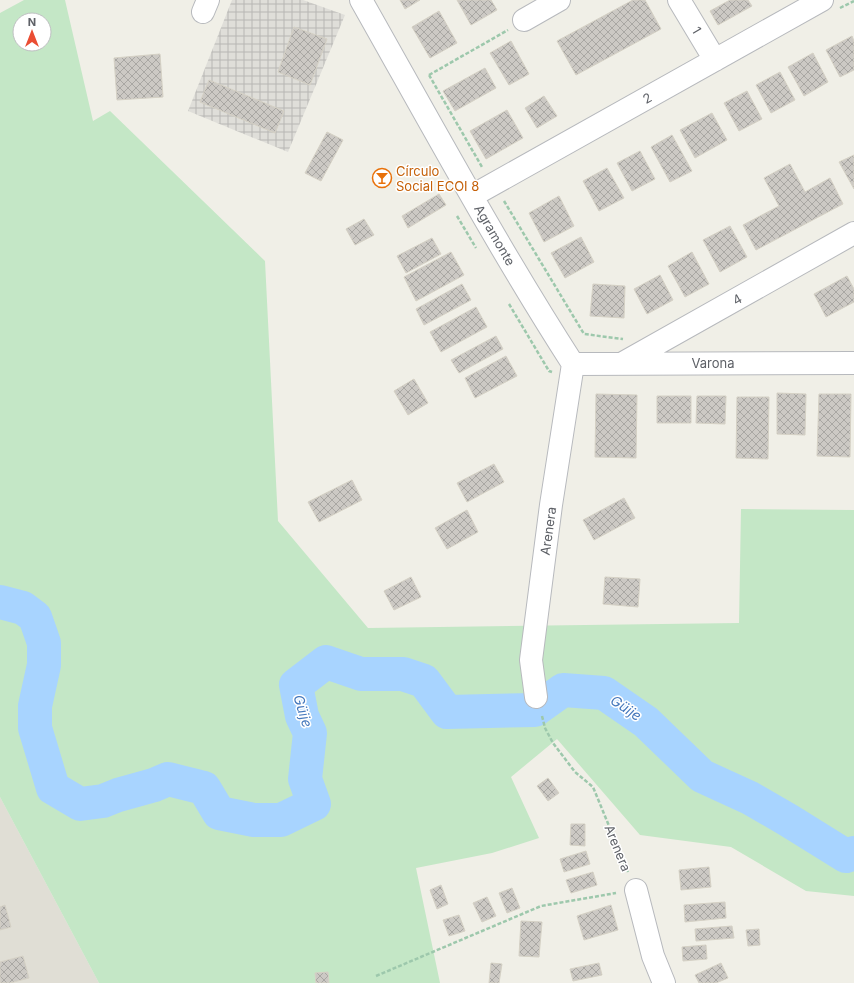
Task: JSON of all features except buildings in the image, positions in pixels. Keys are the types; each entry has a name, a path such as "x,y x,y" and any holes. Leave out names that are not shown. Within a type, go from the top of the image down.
{"street":[{"name":"Agramonte","path":"361,0 544,320 573,364"},
{"path":"524,20 559,0"},
{"name":"1","path":"679,0 715,60"},
{"name":"2","path":"472,196 715,60 828,6"},
{"name":"4","path":"620,365 854,234"},
{"name":"Varona","path":"573,364 854,363"},
{"name":"Arenera","path":"536,698 531,660 551,505 573,364"},
{"path":"636,890 653,956 664,983"}],"path":[{"path":"828,6 854,0"},
{"path":"410,87 524,20"},
{"path":"429,75 482,167 489,164"},
{"path":"500,195 584,334 622,339 629,338"},
{"name":"Arenera","path":"545,728 553,743 575,772 592,787 636,890"},
{"path":"376,976 541,906 636,890"}],"shaded area":[{"path":"232,0 303,0 345,15 288,152 188,111"},
{"path":"0,797 99,983 0,983"}],"green space":[{"path":"24,0 65,0 93,121 110,111 265,261 278,521 368,628 739,623 741,509 854,510 854,896 806,891 731,847 640,835 557,739 511,777 539,838 492,853 416,868 440,983 99,983 0,797 0,13"}],"waterway":[{"name":"Güije","path":"0,602 23,608 35,617 44,643 44,665 35,706 35,728 53,788 80,804 103,801 168,779 204,788 219,813 254,820 281,820 314,804 305,779 310,733 302,716 296,685 326,662 361,674 403,674 424,681 447,712 535,710 563,690 604,693 646,722 702,776 750,798 846,856 854,853"},
{"name":"Güije","path":"846,856 854,860"}],"place":[{"name":"Círculo Social ECOI 8","path":"382,178"}]}
